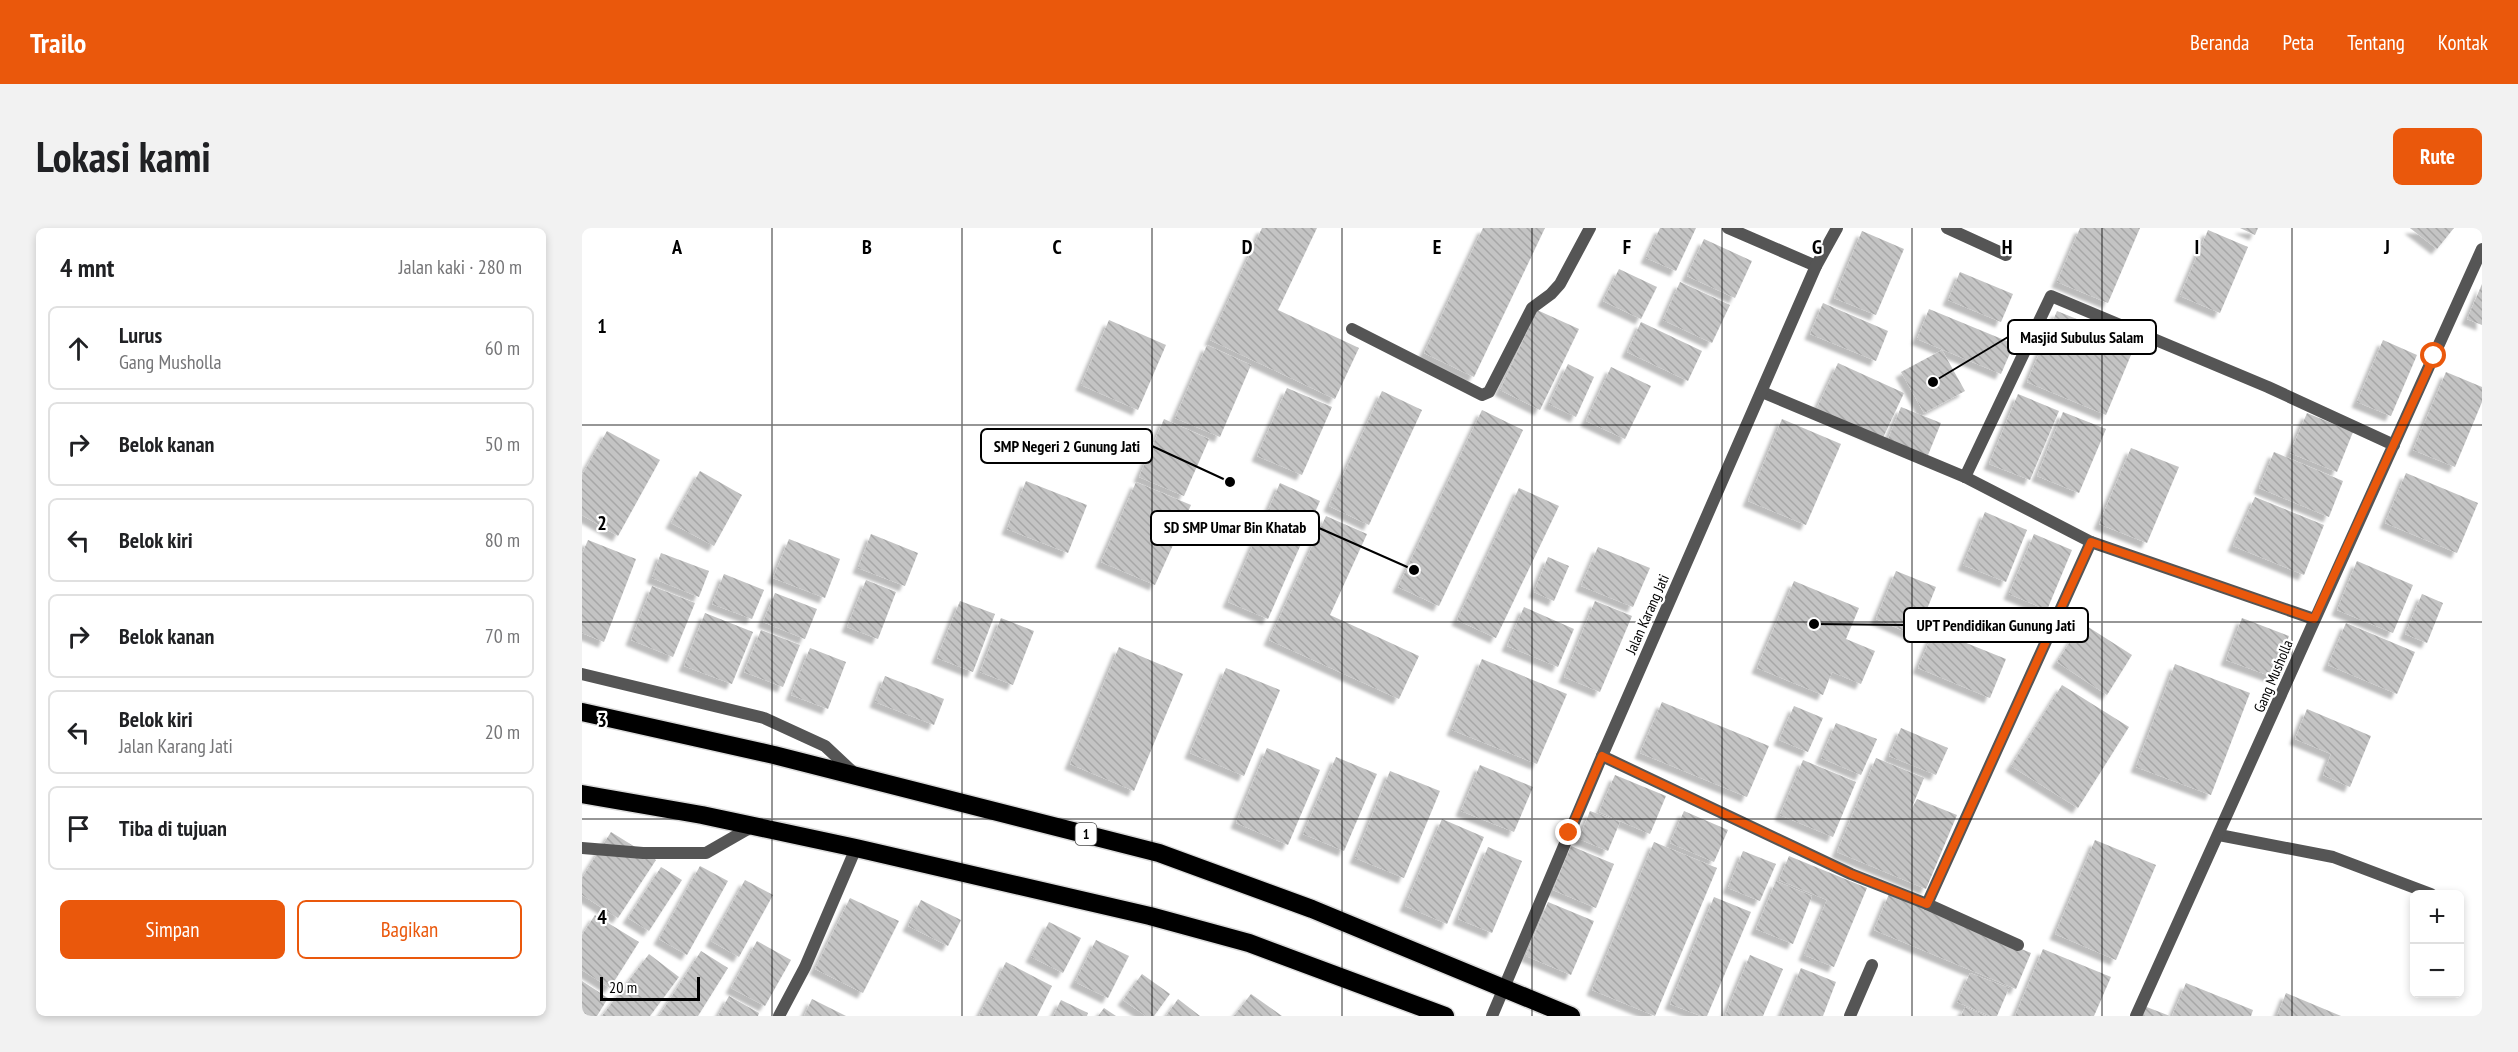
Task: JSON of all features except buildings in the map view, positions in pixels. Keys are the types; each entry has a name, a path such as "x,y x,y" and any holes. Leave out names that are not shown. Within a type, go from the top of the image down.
{"highway":[{"name":"1","path":"582,712 857,776 1159,853 1312,909 1571,1016"},
{"path":"582,794 856,848 1150,916 1249,943 1445,1016"}],"street":[{"path":"1352,329 1482,395 1489,392 1532,308 1560,284 1590,228"},
{"path":"1728,228 1816,266"},
{"name":"Jalan Karang Jati","path":"1492,1016 1602,756 1816,266 1837,228"},
{"path":"1947,228 2006,255"},
{"name":"Gang Musholla","path":"2136,1016 2482,249"},
{"path":"1965,477 2051,296 2268,387 2394,445"},
{"path":"1762,392 1965,477 2091,542 2314,619"},
{"path":"1927,904 2091,542"},
{"path":"582,674 764,718 825,746 857,776"},
{"path":"1602,756 1784,844 2018,945"},
{"path":"582,848 643,853 706,853 753,826"},
{"path":"2219,835 2333,857 2420,890"},
{"path":"779,1016 804,967 856,848"},
{"path":"1850,1016 1872,965"}],"place":[{"name":"Masjid Subulus Salam","path":"1933,382"},
{"name":"SMP Negeri 2 Gunung Jati","path":"1230,482"},
{"name":"SD SMP Umar Bin Khatab","path":"1414,570"},
{"name":"UPT Pendidikan Gunung Jati","path":"1814,624"}],"route":[{"path":"1569,833 1602,756 1774,839 1851,874 1927,904 2091,542 2314,619 2434,356"}]}
